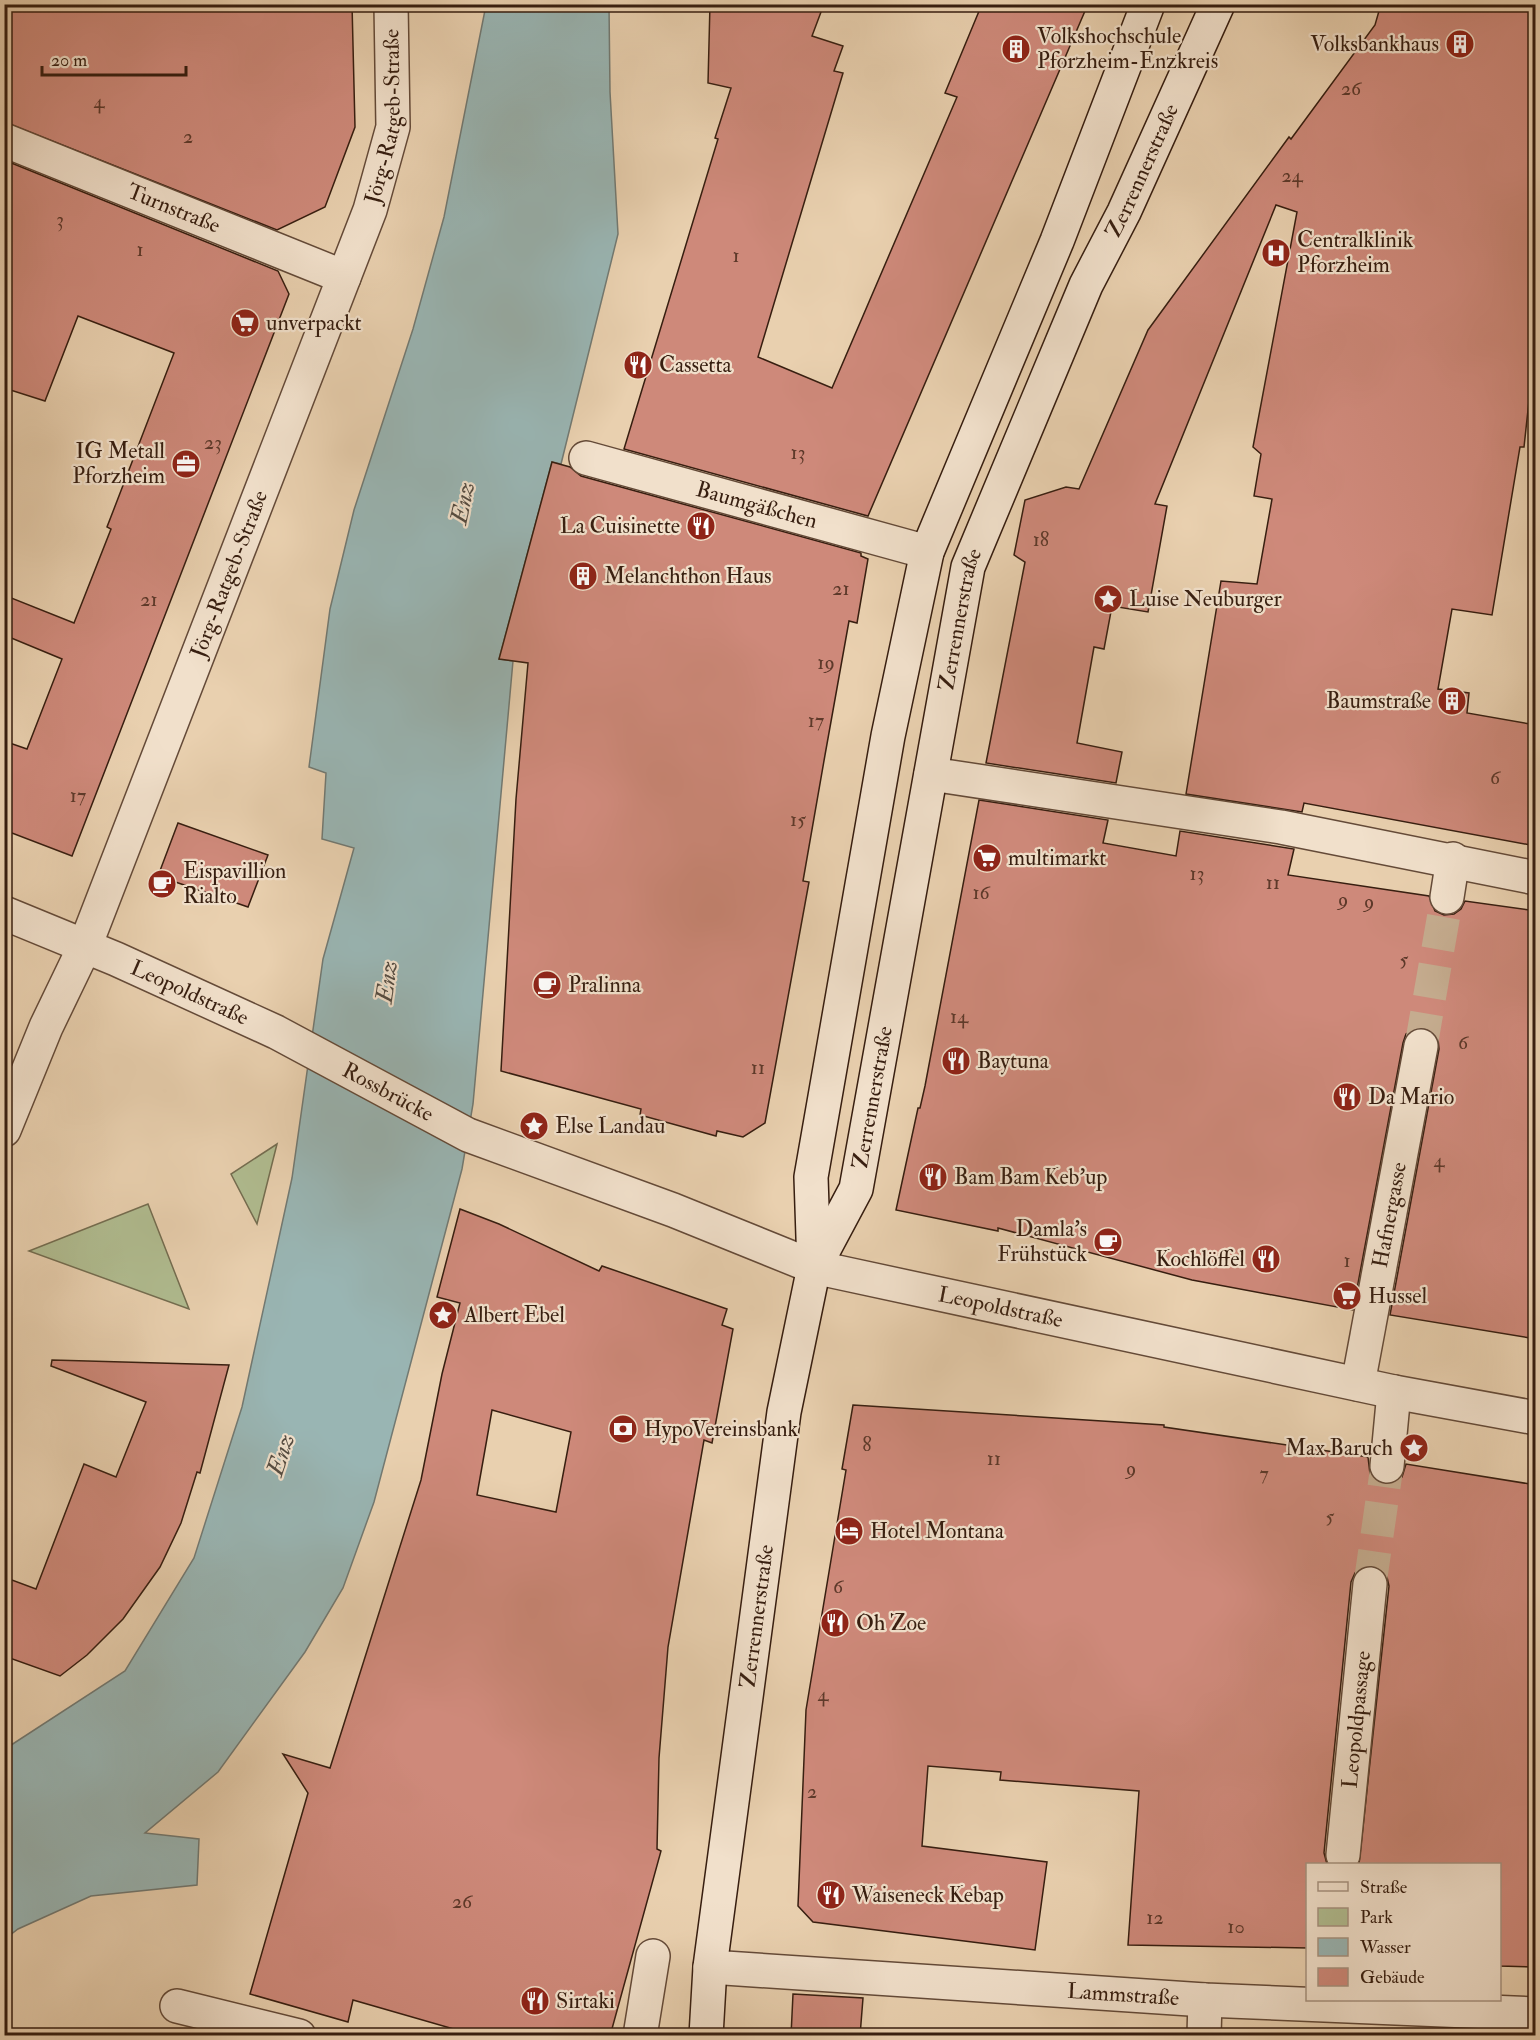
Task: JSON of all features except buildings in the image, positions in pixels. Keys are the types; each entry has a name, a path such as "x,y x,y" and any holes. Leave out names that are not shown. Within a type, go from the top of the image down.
{"street":[{"name":"Jörg-Ratgeb-Straße","path":"4,1130 46,1027 85,945 370,210 393,127 391,4"},
{"name":"Zerrennerstraße","path":"706,2036 710,1967 784,1412 814,1267 811,1177 888,736 927,552 1057,241 1148,4"},
{"name":"Zerrennerstraße","path":"814,1267 856,1189 968,567 1086,285 1124,212 1218,4"},
{"name":"Turnstraße","path":"4,140 344,277"},
{"name":"Baumgäßchen","path":"586,458 927,552"},
{"path":"932,774 1281,827 1454,859 1536,878"},
{"path":"1447,897 1454,859"},
{"name":"Leopoldstraße","path":"4,913 85,945 303,1046"},
{"name":"Rossbrücke","path":"303,1046 475,1137"},
{"name":"Hafnergasse","path":"1358,1384 1421,1046"},
{"name":"Leopoldstraße","path":"475,1137 673,1210 814,1267 1394,1392 1536,1418"},
{"path":"1386,1466 1394,1392"},
{"name":"Leopoldpassage","path":"1343,1855 1370,1584"},
{"path":"640,2036 652,1956"},
{"name":"Lammstraße","path":"710,1967 1205,2000 1340,2003 1536,2013"},
{"path":"1204,2036 1205,2000"},
{"path":"177,2006 299,2036"}],"green space":[{"path":"277,1144 257,1224 231,1174"},
{"path":"148,1204 189,1309 29,1251"}],"water":[{"name":"Enz","path":"486,5 609,5 610,92 618,234 561,464 552,462 499,659 513,661 473,1104 462,1169 374,1502 343,1588 305,1652 218,1772 145,1833 199,1839 197,1885 91,1896 18,1929 5,1939 5,1749 125,1671 194,1558 242,1407 292,1178 323,959 354,848 322,839 326,773 309,767 330,609 354,510 413,329 444,217"}],"tunnel":[{"path":"1421,1046 1447,897"},
{"path":"1370,1584 1387,1466"}],"place":[{"name":"Volksbankhaus","path":"1460,44"},
{"name":"Volkshochschule Pforzheim-Enzkreis","path":"1016,49"},
{"name":"Centralklinik Pforzheim","path":"1276,253"},
{"name":"unverpackt","path":"245,323"},
{"name":"Cassetta","path":"638,365"},
{"name":"IG Metall Pforzheim","path":"186,464"},
{"name":"La Cuisinette","path":"701,526"},
{"name":"Melanchthon Haus","path":"583,576"},
{"name":"Luise Neuburger","path":"1108,599"},
{"name":"Baumstraße","path":"1452,701"},
{"name":"multimarkt","path":"987,858"},
{"name":"Eispavillion Rialto","path":"162,884"},
{"name":"Pralinna","path":"547,985"},
{"name":"Baytuna","path":"956,1061"},
{"name":"Da Mario","path":"1347,1097"},
{"name":"Else Landau","path":"534,1126"},
{"name":"Bam Bam Keb'up","path":"933,1177"},
{"name":"Damla's Frühstück","path":"1108,1242"},
{"name":"Kochlöffel","path":"1266,1259"},
{"name":"Hussel","path":"1347,1296"},
{"name":"Albert Ebel","path":"443,1315"},
{"name":"HypoVereinsbank","path":"623,1429"},
{"name":"Max Baruch","path":"1414,1448"},
{"name":"Hotel Montana","path":"849,1531"},
{"name":"Oh Zoe","path":"835,1623"},
{"name":"Waiseneck Kebap","path":"831,1895"},
{"name":"Sirtaki","path":"535,2001"}]}
